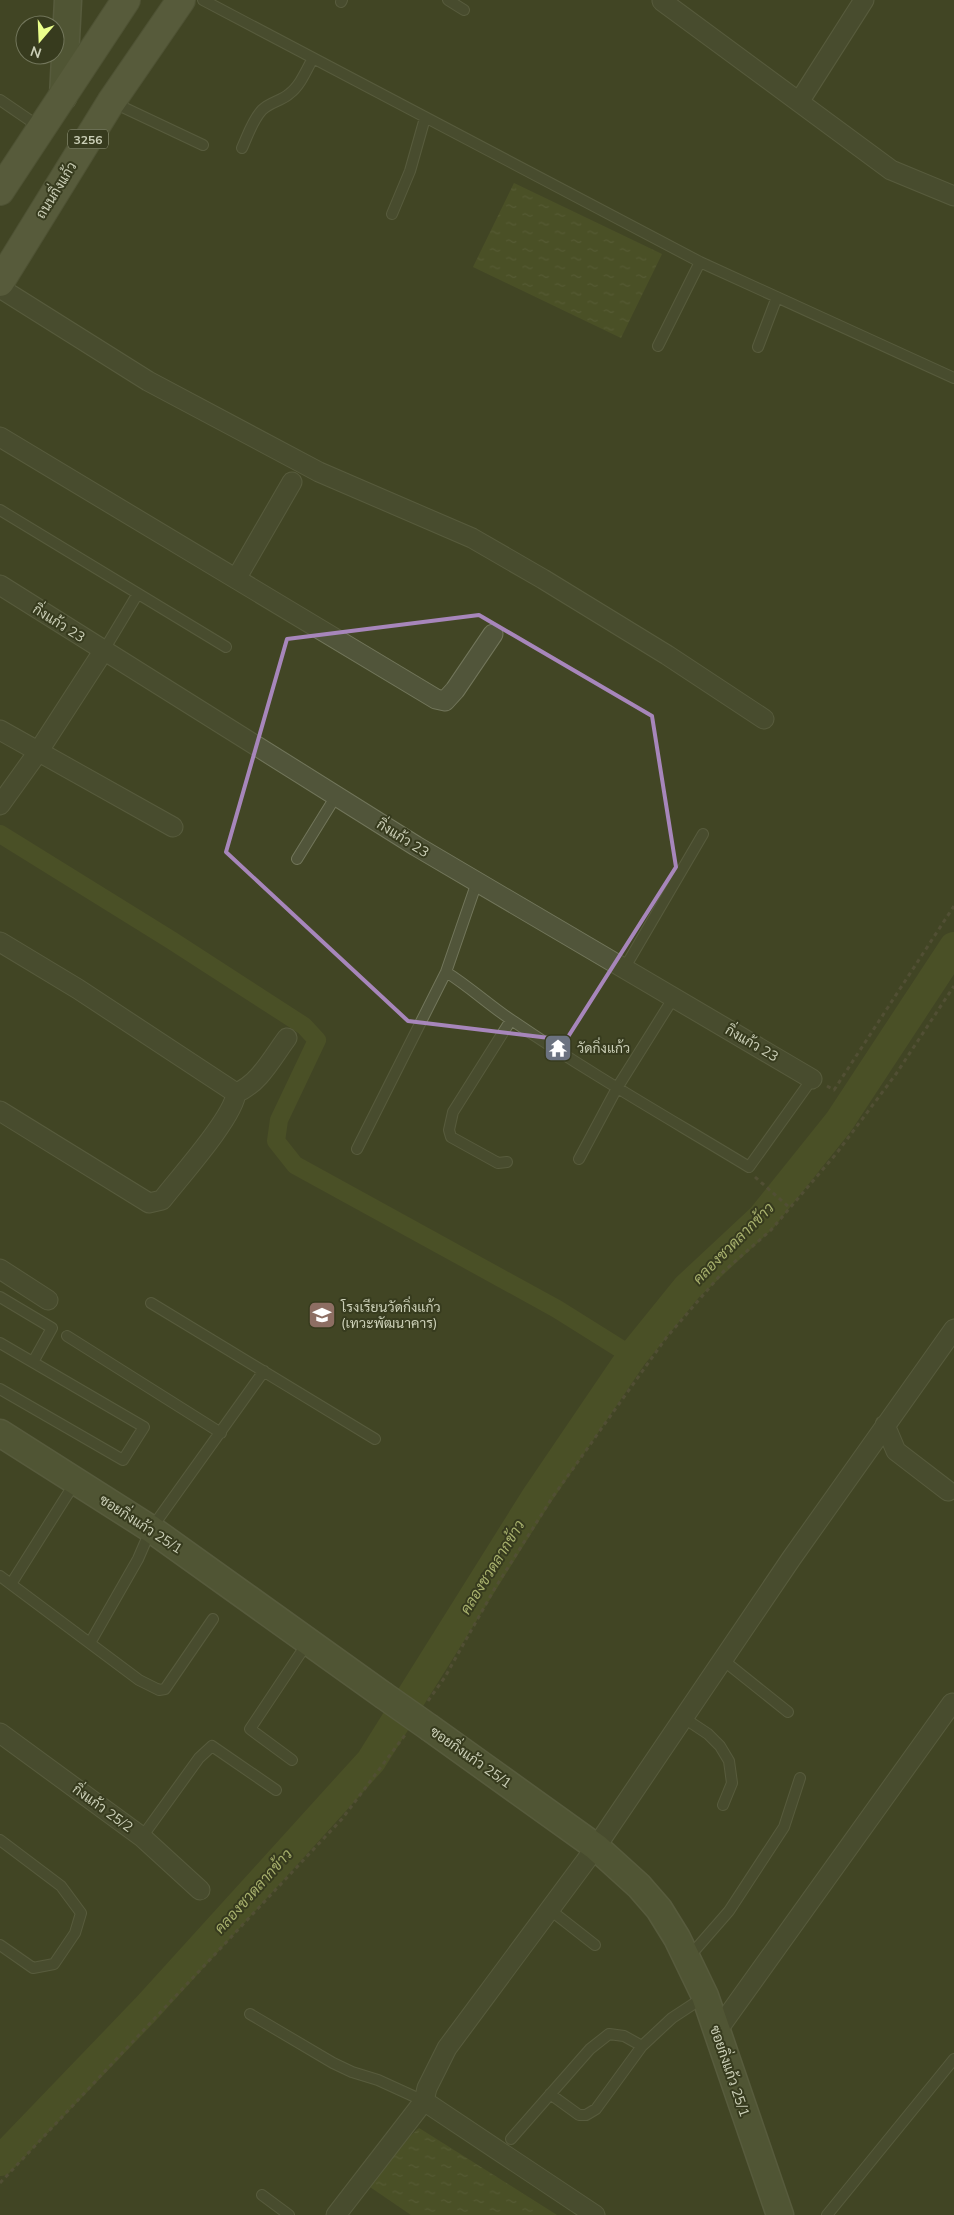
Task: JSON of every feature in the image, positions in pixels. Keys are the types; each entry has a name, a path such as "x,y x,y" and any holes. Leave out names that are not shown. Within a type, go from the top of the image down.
{"main road":[{"path":"0,191 126,0"},
{"name":"ถนนกิ่งแก้ว","path":"0,282 111,102 181,0"}],"street":[{"path":"63,97 68,0"},
{"path":"799,102 864,0"},
{"path":"661,1 891,170 954,196"},
{"path":"0,288 108,358 319,472 472,538 544,579 667,655 764,719"},
{"path":"0,437 441,701 445,701 455,690 494,634"},
{"path":"236,579 292,482"},
{"name":"กิ่งแก้ว 23","path":"0,586 477,882 812,1079"},
{"path":"0,805 38,752 104,650"},
{"path":"0,730 173,827"},
{"path":"0,942 78,989 236,1093"},
{"path":"236,1093 246,1089 255,1082 287,1038"},
{"path":"0,1112 149,1203 156,1203 162,1200 224,1120 235,1099 236,1093"},
{"path":"0,1270 48,1300"},
{"path":"336,2215 424,2101 428,2088 447,2048 596,1847 885,1425 954,1329"},
{"path":"885,1425 896,1451 948,1491"},
{"name":"ซอยกิ่งแก้ว 25/1","path":"0,1433 151,1529 596,1847 639,1886 659,1910 678,1938 705,1996 780,2215"},
{"path":"716,2031 952,1703 954,1705"},
{"name":"กิ่งแก้ว 25/2","path":"0,1733 142,1837 200,1890"},
{"path":"424,2101 595,2215"}],"lane":[{"path":"203,0 700,262 954,378"},
{"path":"448,0 464,10"},
{"path":"242,148 254,121 272,102 293,91 299,84 312,58"},
{"path":"0,100 42,128"},
{"path":"111,102 203,145"},
{"path":"392,214 410,171 425,118"},
{"path":"658,346 700,262"},
{"path":"758,347 777,297"},
{"path":"0,510 137,595 226,647"},
{"path":"104,650 137,595"},
{"path":"297,859 336,796"},
{"path":"624,968 703,834"},
{"path":"357,1148 446,972 477,882"},
{"path":"446,972 470,987 512,1020 617,1088 750,1167 812,1079"},
{"path":"579,1159 617,1088 674,997"},
{"path":"507,1162 498,1163 490,1159 451,1137 449,1130 453,1112 512,1020"},
{"path":"0,1297 52,1328 33,1362"},
{"path":"150,1303 375,1439"},
{"path":"67,1336 221,1434"},
{"path":"0,1343 144,1427 123,1460 0,1388"},
{"path":"90,1643 138,1559 151,1529 221,1434 264,1371"},
{"path":"11,1584 76,1481"},
{"path":"0,1576 140,1680 159,1690 165,1688 213,1619"},
{"path":"292,1760 250,1729 308,1641"},
{"path":"723,1660 788,1712"},
{"path":"684,1718 708,1734 720,1746 729,1761 732,1783 723,1805"},
{"path":"142,1837 199,1758 212,1746 276,1790"},
{"path":"687,1959 729,1911 784,1827 800,1778"},
{"path":"0,1840 61,1886 81,1913 74,1933 54,1964 33,1968 0,1945"},
{"path":"549,1910 595,1946"},
{"path":"550,2094 579,2115 586,2115 596,2108 642,2046 672,2018 705,1996"},
{"path":"250,2014 333,2063 424,2101"},
{"path":"511,2139 590,2049 609,2034 624,2036 642,2046"},
{"path":"827,2215 954,2059"},
{"path":"262,2195 289,2215"}],"path":[{"path":"812,1079 834,1090 954,906"},
{"path":"0,2183 342,1819 420,1722 495,1588 552,1498 666,1338 723,1272 771,1230 836,1154 896,1074 954,986"},
{"path":"764,1185 790,1208"}],"highlighted area":[{"path":"479,615 652,716 676,867 566,1040 408,1021 226,852 287,639"}],"water":[{"path":"514,183 662,254 621,338 473,267"},
{"path":"419,2128 557,2215 411,2215 370,2187 386,2157"}],"waterway":[{"path":"0,834 171,940 304,1026 317,1040 279,1120 276,1141 295,1165 557,1309 632,1356"},
{"name":"คลองชวดลากข้าว","path":"0,2161 146,2009 371,1761 535,1499 632,1356 687,1288 762,1218 839,1122 954,947"}],"place":[{"name":"วัดกิ่งแก้ว","path":"558,1048"},
{"name":"โรงเรียนวัดกิ่งแก้ว (เทวะพัฒนาคาร)","path":"322,1315"}]}
